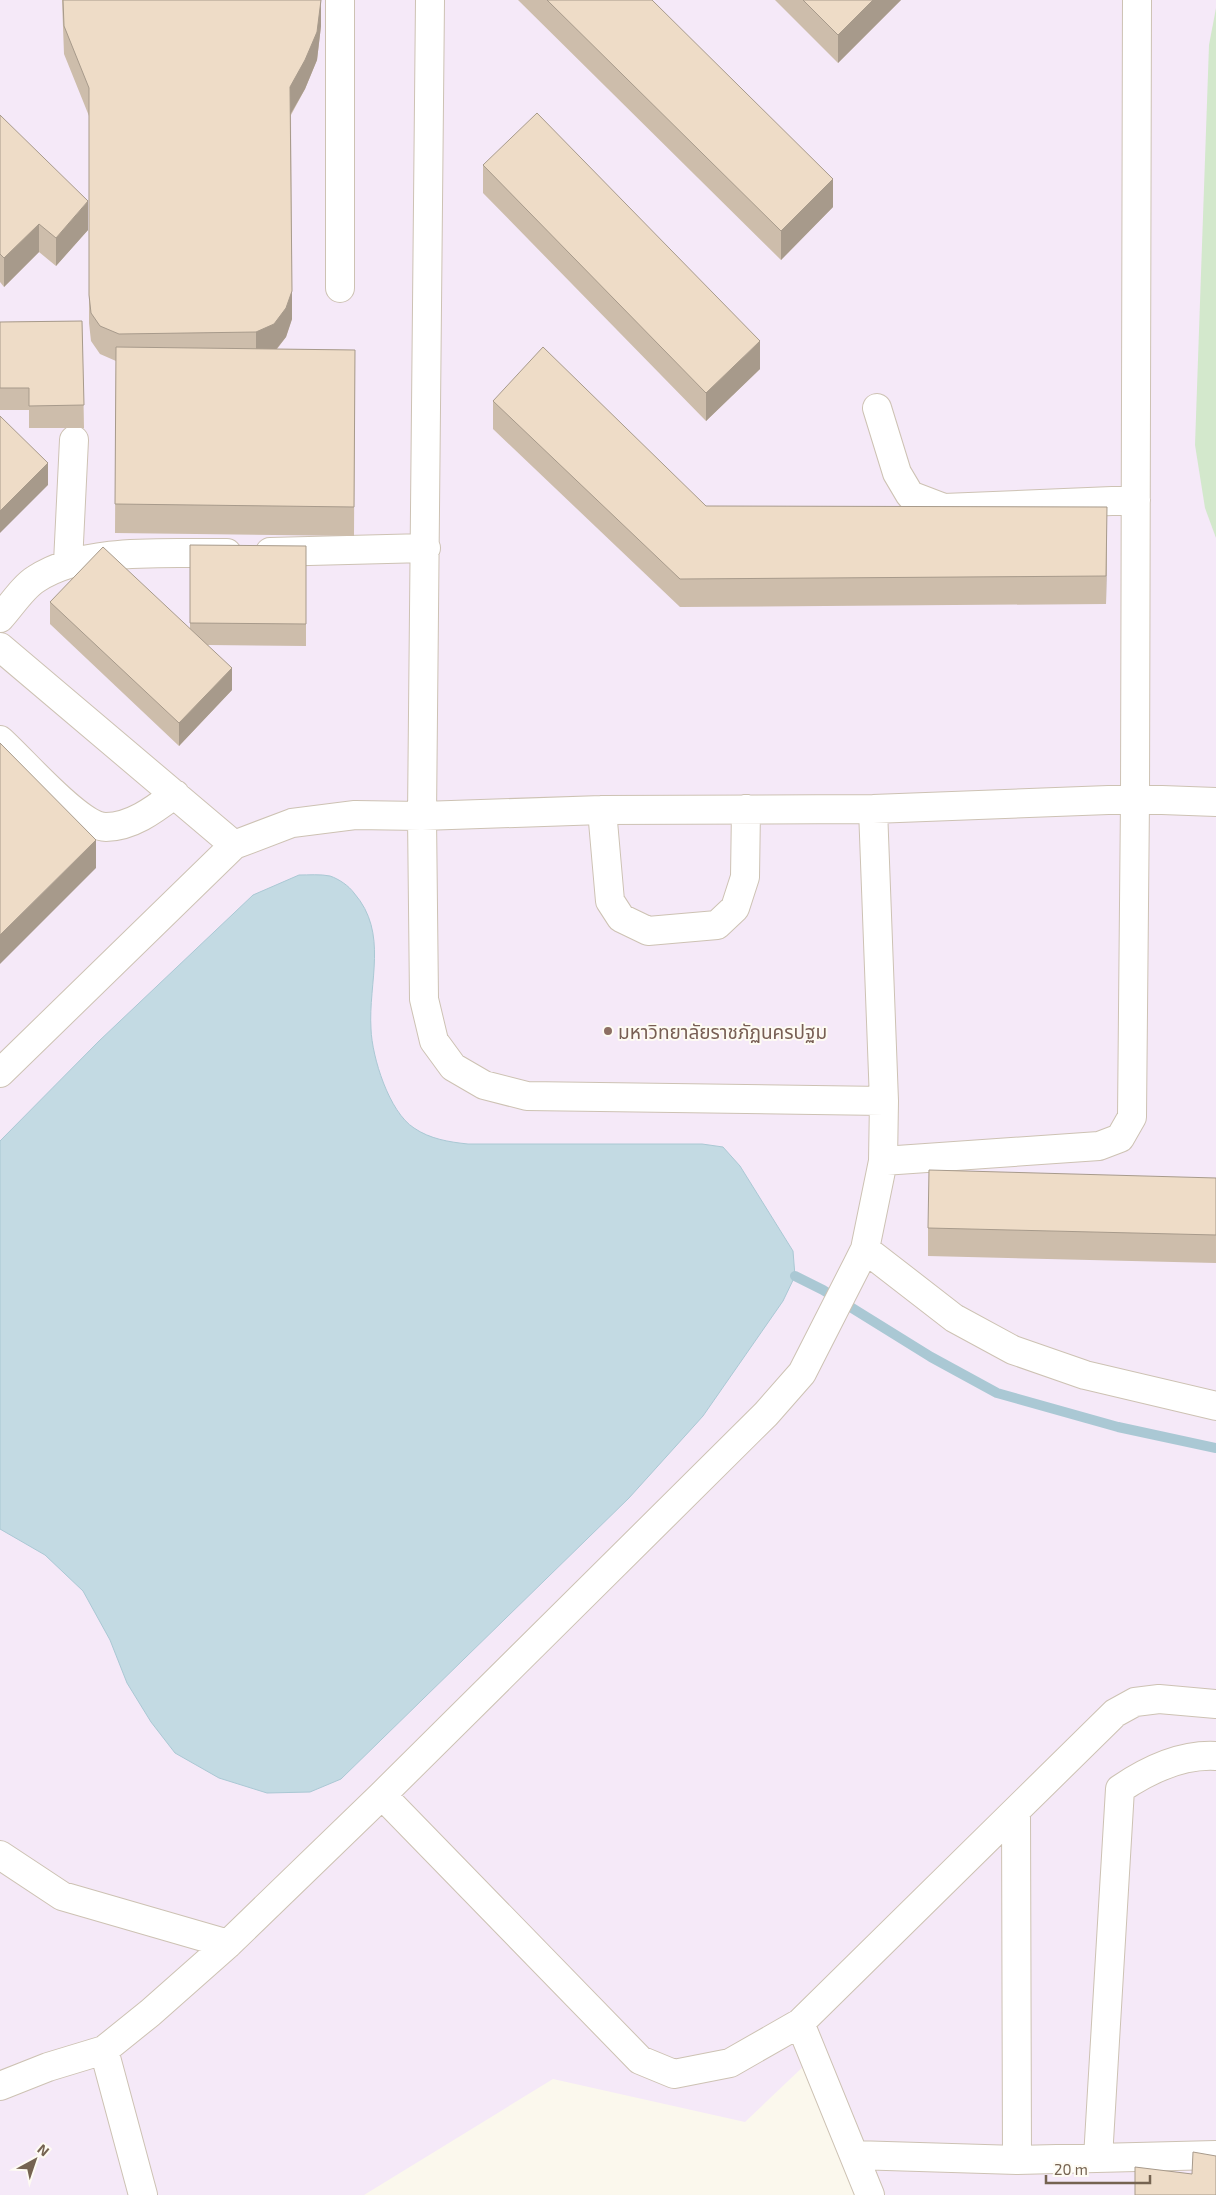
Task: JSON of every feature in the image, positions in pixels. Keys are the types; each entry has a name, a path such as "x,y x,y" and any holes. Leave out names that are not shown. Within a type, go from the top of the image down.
{"lane":[{"path":"340,0 340,288"},
{"path":"430,0 422,816 424,999 434,1041 453,1067 484,1085 527,1096 884,1101"},
{"path":"884,1161 1099,1146 1120,1138 1132,1117 1136,799 1137,0"},
{"path":"878,408 897,473 910,495 944,508 1136,500"},
{"path":"68,563 74,440"},
{"path":"0,618 35,579 68,563 119,555 426,548"},
{"path":"0,647 234,845"},
{"path":"0,740 83,820 104,828 120,826 148,814 174,794"},
{"path":"0,1073 234,845 292,823 355,816 422,816 602,810 873,808 1136,799 1216,802"},
{"path":"0,2086 48,2067 104,2050 150,2014 228,1944 382,1794 766,1414 802,1373 861,1257 884,1161 884,1101 873,808"},
{"path":"602,810 610,901 621,918 648,931 717,925 735,908 746,876 746,810"},
{"path":"861,1257 954,1318 1013,1350 1085,1375 1216,1406"},
{"path":"382,1794 640,2060 674,2074 730,2063 800,2023 1115,1713 1135,1702 1159,1700 1216,1704"},
{"path":"1098,2158 1120,1789 1145,1773 1198,1755 1216,1756"},
{"path":"1016,1811 1017,2160"},
{"path":"0,1855 62,1896 228,1944"},
{"path":"800,2023 870,2195"},
{"path":"104,2050 143,2195"},
{"path":"854,2155 1017,2160 1216,2155"}],"shaded area":[{"name":"มหาวิทยาลัยราชภัฏนครปฐม","path":"0,0 1216,0 1216,2195 860,2195 807,2063 745,2122 553,2079 364,2195 0,2195"}],"green space":[{"path":"1216,8 1216,538 1205,508 1195,445 1209,45"}],"water":[{"path":"299,875 326,875 337,879 352,890 365,908 374,941 371,1029 378,1068 383,1083 397,1110 414,1128 440,1139 468,1144 702,1144 723,1147 740,1166 793,1251 795,1276 783,1301 703,1416 629,1498 341,1779 310,1792 267,1793 219,1778 175,1753 151,1722 127,1683 110,1640 83,1591 45,1555 0,1529 0,1141 99,1041 253,895"}],"building":[{"path":"63,0 321,0 317,32 305,60 290,87 292,291 286,308 274,324 256,332 119,334 100,326 91,313 89,295 89,88 64,26"},
{"path":"547,0 652,0 833,179 781,231"},
{"path":"803,0 873,0 838,35"},
{"path":"537,113 760,341 706,393 483,165"},
{"path":"0,115 88,201 56,238 39,224 4,258 0,254"},
{"path":"82,321 84,405 29,406 29,388 0,388 0,322"},
{"path":"116,347 355,350 354,507 115,504"},
{"path":"543,347 706,506 1107,507 1106,576 680,579 493,401"},
{"path":"0,416 48,463 0,511"},
{"path":"190,545 306,546 306,624 190,623"},
{"path":"103,547 232,668 179,723 50,602"},
{"path":"0,743 96,840 0,935"},
{"path":"929,1170 1216,1178 1216,1235 928,1228"},
{"path":"1193,2152 1216,2156 1216,2195 1135,2195 1135,2167 1192,2174"}],"waterway":[{"path":"795,1276 823,1290 931,1357 997,1393 1118,1427 1216,1448"}],"place":[{"name":"มหาวิทยาลัยราชภัฏนครปฐม","path":"608,1031"}]}
